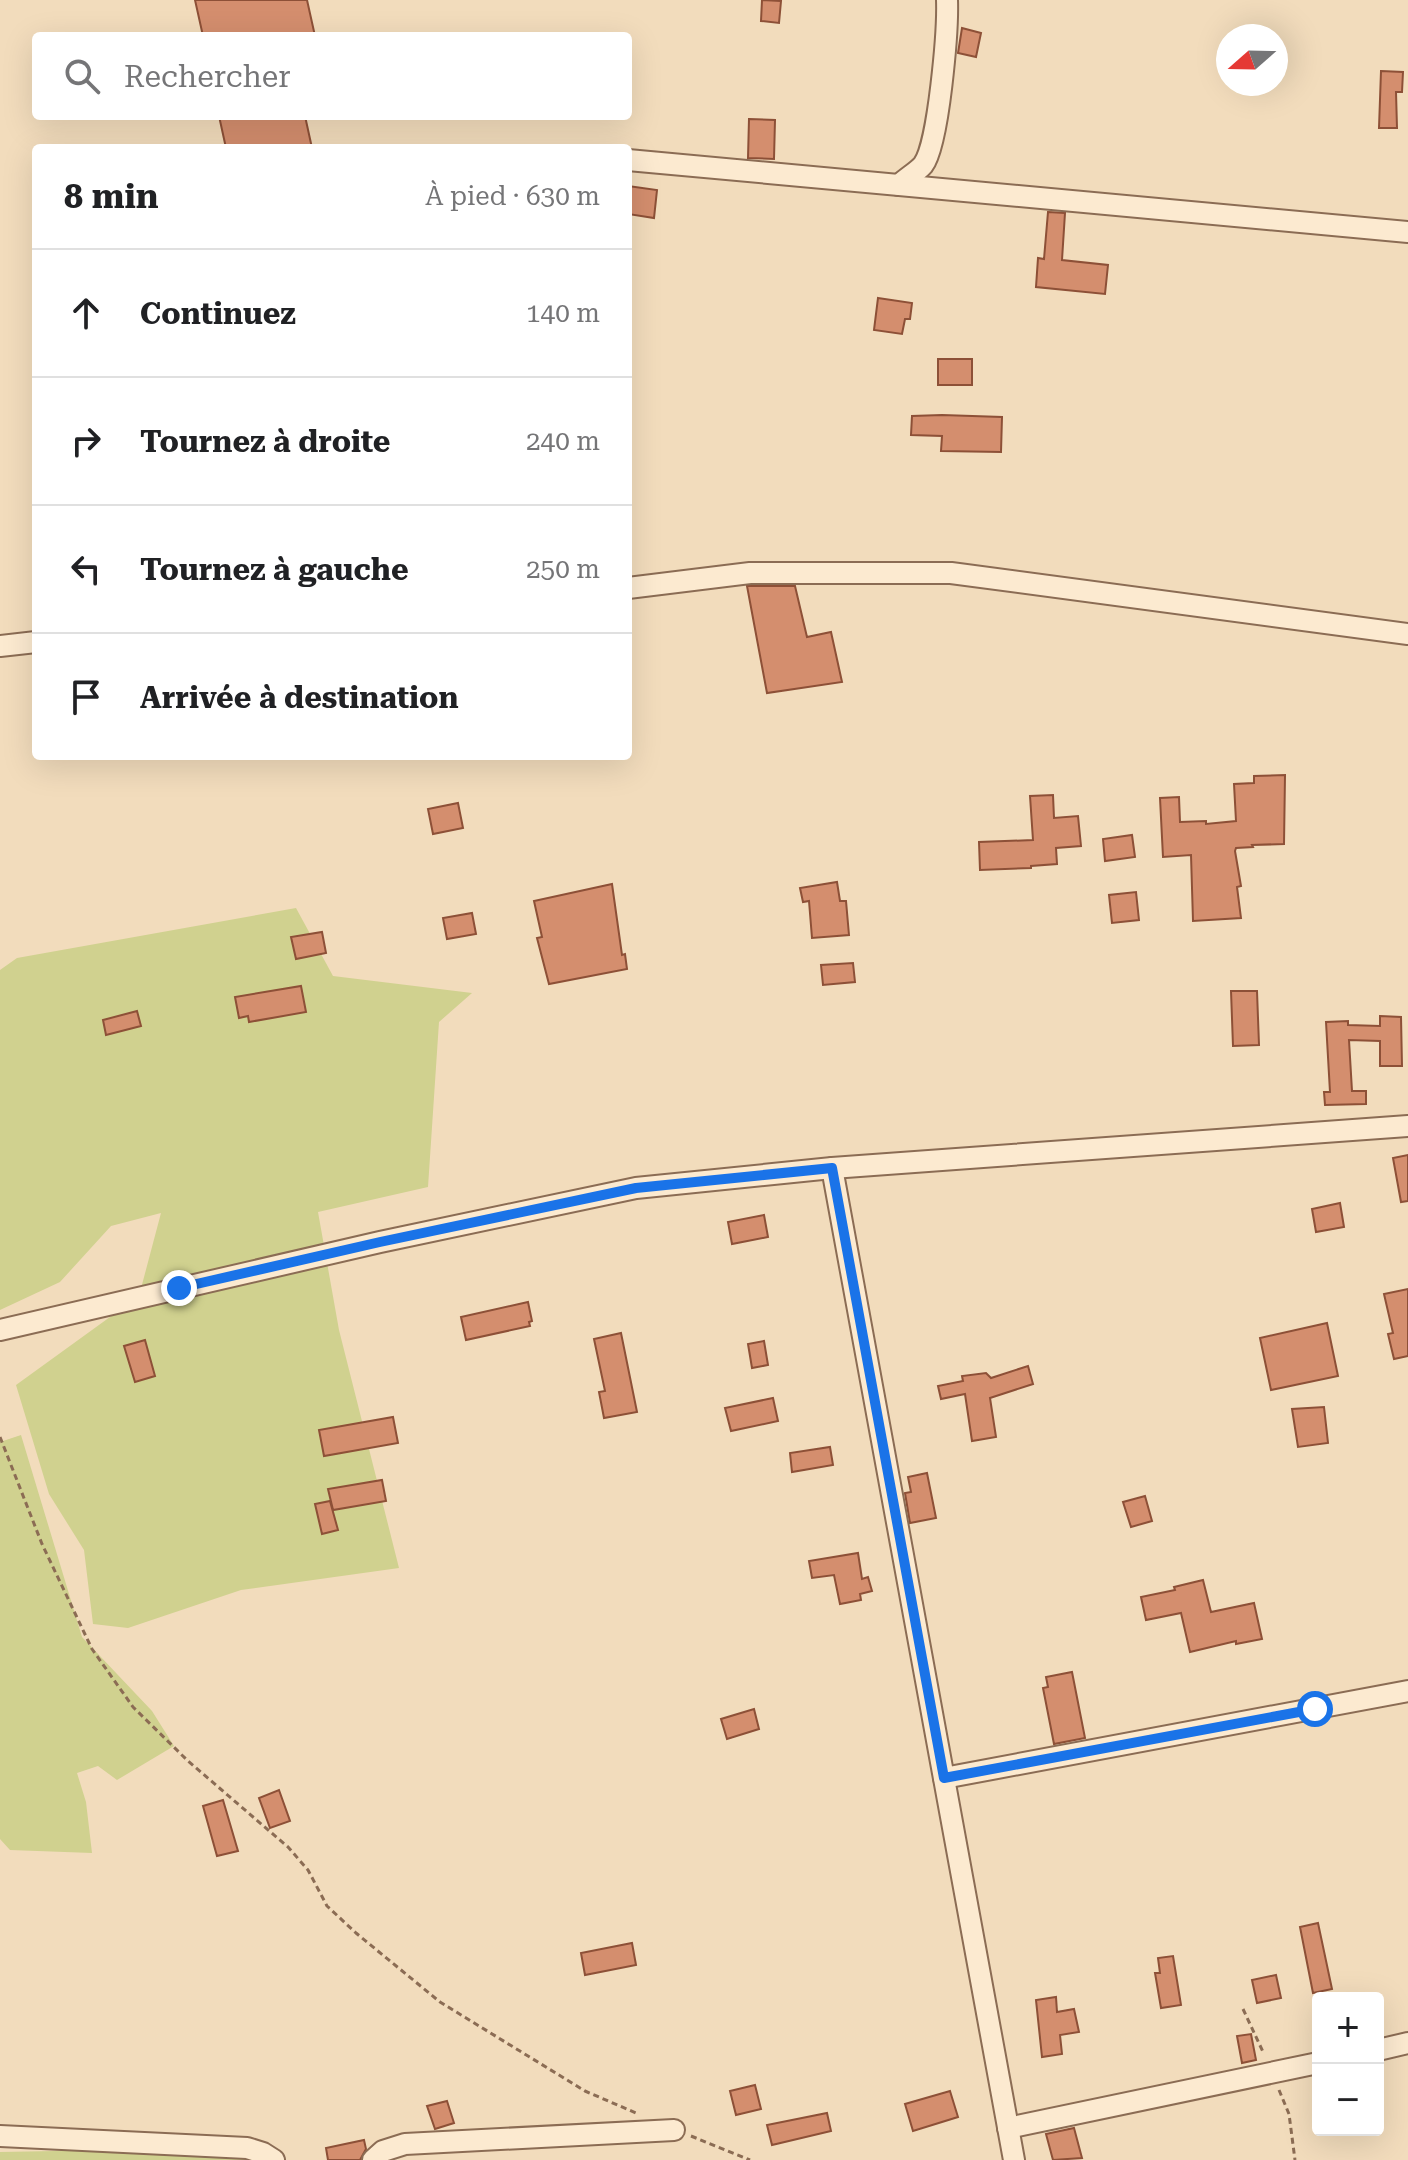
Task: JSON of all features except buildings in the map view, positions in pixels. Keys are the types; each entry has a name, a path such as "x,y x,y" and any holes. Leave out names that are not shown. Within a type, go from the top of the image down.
{"street":[{"path":"899,185 924,164 929,147 938,111 947,0"},
{"path":"632,160 1408,232"},
{"path":"632,588 750,573 951,573 1408,634"},
{"path":"0,646 32,642"},
{"path":"0,1330 380,1242 636,1188 832,1168 1408,1126"},
{"path":"832,1168 1014,2160"},
{"path":"944,1778 1408,1691"},
{"path":"1384,2049 1408,2043"},
{"path":"1008,2128 1313,2064"},
{"path":"373,2160 383,2151 405,2144 674,2130"},
{"path":"0,2136 247,2148 274,2160"}],"path":[{"path":"0,1437 42,1544 92,1649 133,1707 188,1761 288,1847 308,1870 327,1906 440,2002 585,2091 636,2113"},
{"path":"674,2130 750,2160"}],"green space":[{"path":"296,908 333,976 472,993 439,1022 428,1187 318,1212 339,1330 399,1568 241,1590 128,1628 93,1624 84,1550 49,1494 16,1385 139,1296 161,1213 111,1226 60,1282 0,1310 0,970 17,958"},
{"path":"21,1435 82,1637 152,1711 174,1746 117,1780 98,1766 77,1773 86,1802 92,1853 10,1850 0,1839 0,1442"},
{"path":"251,2141 254,2160 0,2160 0,2152 110,2150"}],"route":[{"path":"179,1288 636,1188 832,1168 944,1778 1315,1709"}]}
